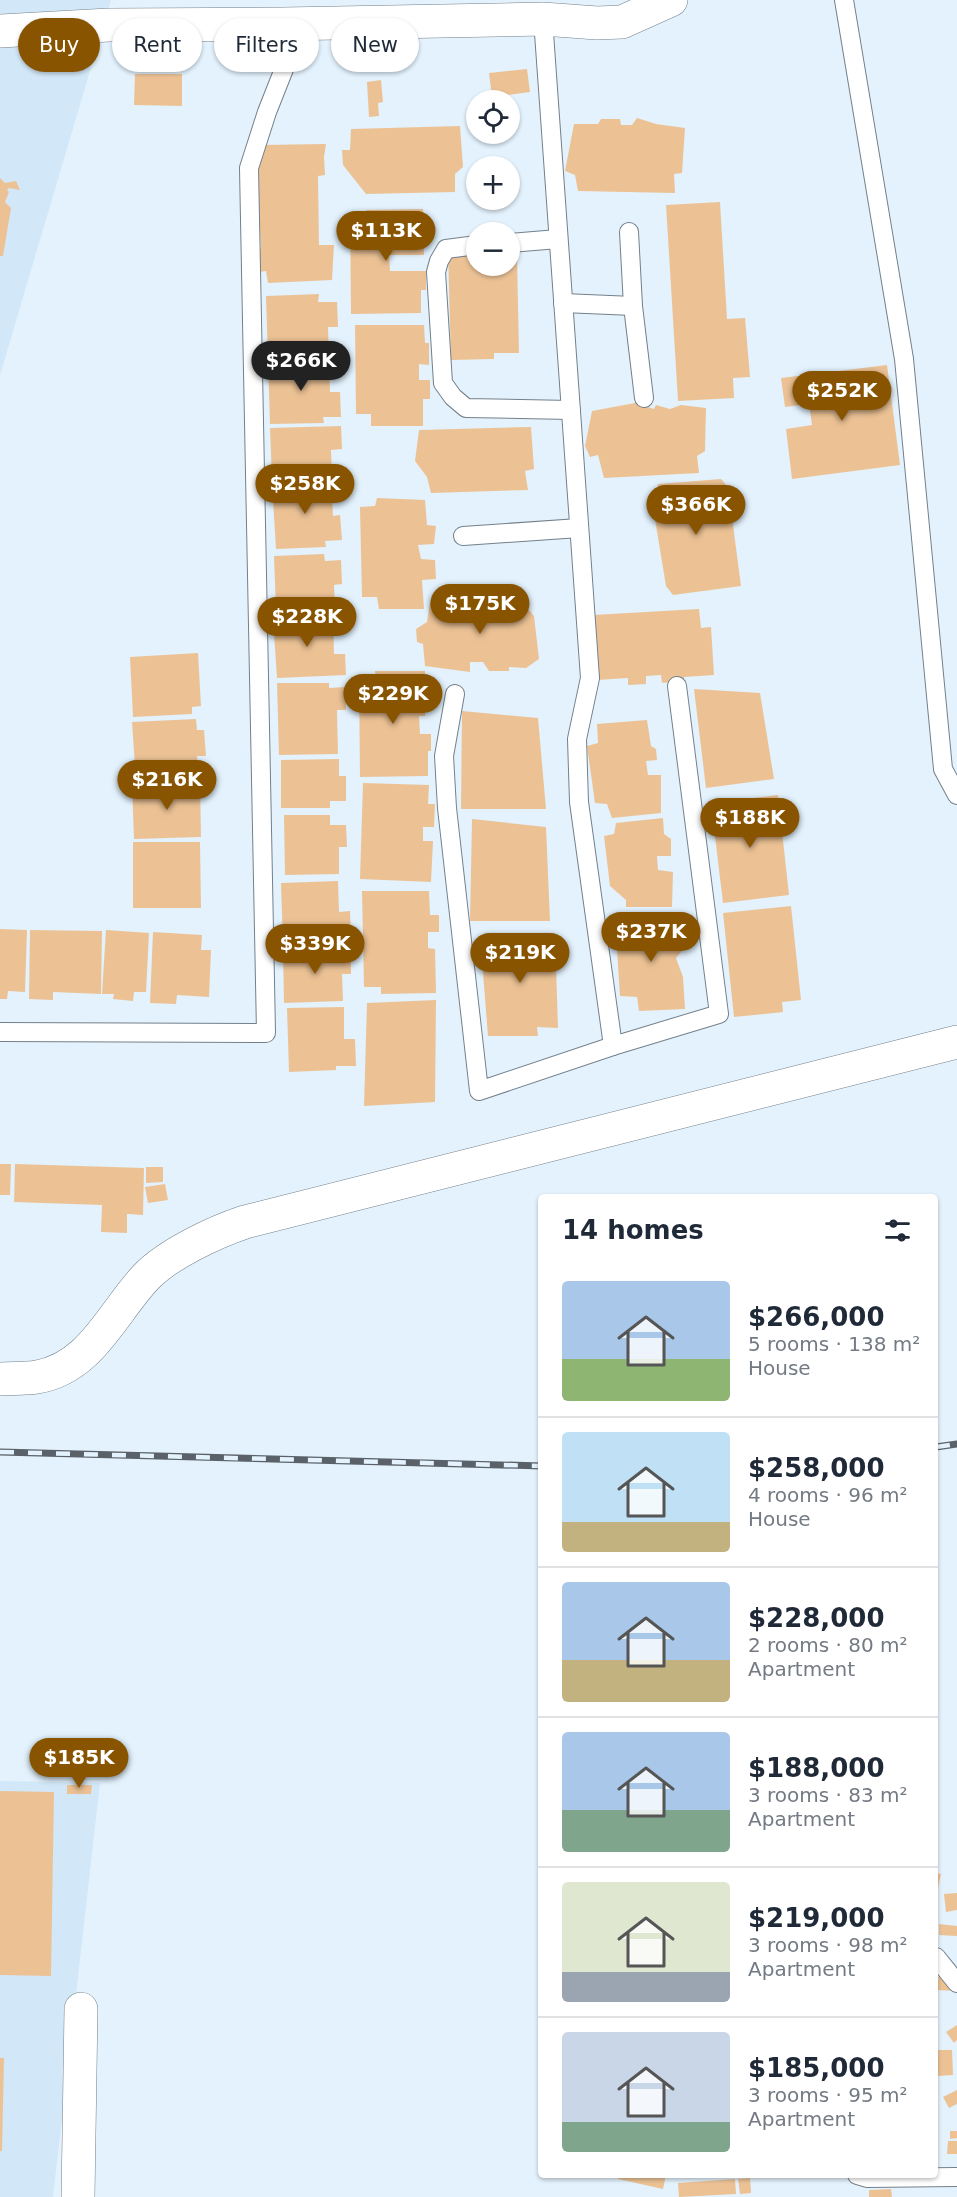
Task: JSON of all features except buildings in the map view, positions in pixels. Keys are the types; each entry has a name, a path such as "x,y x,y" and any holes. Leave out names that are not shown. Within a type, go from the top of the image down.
{"street":[{"path":"319,23 543,19 597,23 622,22 671,0"},
{"path":"0,31 109,25 214,24"},
{"path":"0,1379 38,1377 66,1368 84,1353 108,1327 146,1277 168,1260 219,1231 245,1222 957,1042"},
{"path":"78,2197 81,2009"}],"lane":[{"path":"844,0 904,359 943,770 957,795"},
{"path":"543,19 590,678 577,739 579,802 613,1046"},
{"path":"1,1032 266,1033 249,168 283,72"},
{"path":"628,232 633,306 644,398"},
{"path":"520,242 558,239"},
{"path":"466,246 446,249 436,272 443,383 453,397 466,408 571,410"},
{"path":"563,303 633,306"},
{"path":"463,536 579,528"},
{"path":"455,694 444,756 447,808 479,1091 613,1046 719,1014 677,686"},
{"path":"938,1959 957,1983"},
{"path":"938,2177 957,2177"}],"shaded area":[{"path":"0,0 111,0 100,37 100,18 18,18 18,72 90,72 0,375"},
{"path":"0,1781 100,1783 53,2197 0,2197"}],"railway":[{"path":"938,1447 957,1444"},
{"path":"0,1452 538,1466"}]}
